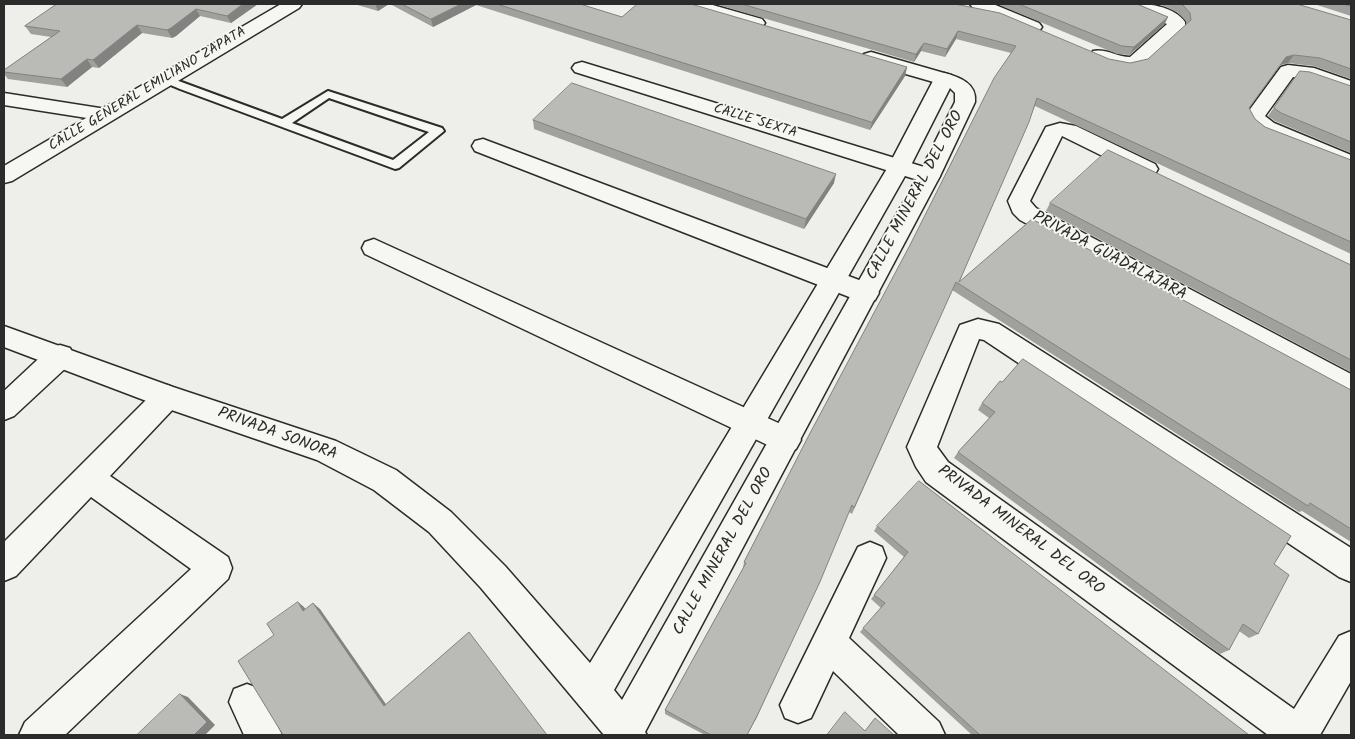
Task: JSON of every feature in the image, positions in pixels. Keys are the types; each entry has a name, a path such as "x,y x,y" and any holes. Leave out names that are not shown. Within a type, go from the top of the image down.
{"street":[{"name":"CALLE GENERAL EMILIANO ZAPATA","path":"4,176 293,4"},
{"path":"691,4 776,29"},
{"path":"979,4 1045,32"},
{"path":"1088,50 1114,61 1135,62 1176,27 1176,22 1167,16 1136,4"},
{"path":"959,6 1011,18"},
{"path":"850,51 944,79"},
{"name":"CALLE SEXTA","path":"582,68 929,176"},
{"path":"1351,88 1307,72 1288,71 1255,116 1258,122 1267,128 1351,163"},
{"name":"CALLE MINERAL DEL ORO","path":"592,693 899,167 944,79 961,86 966,96 929,176 626,734"},
{"path":"4,99 106,115"},
{"name":"PRIVADA GUADALAJARA","path":"1166,178 1069,131 1060,129 1053,132 1019,202 1028,214 1351,387"},
{"path":"483,146 866,292"},
{"path":"374,248 786,440"},
{"name":"PRIVADA MINERAL DEL ORO","path":"1345,672 1299,735 936,472 926,458 922,447 970,332 978,329 990,331 1351,566"},
{"name":"PRIVADA SONORA","path":"4,336 167,397 326,450 385,480 440,522 493,577 626,734"},
{"path":"4,408 60,356"},
{"path":"4,565 167,397"},
{"path":"38,735 216,568 89,478"},
{"path":"798,705 870,558"},
{"path":"829,643 926,735"},
{"path":"247,702 263,735"}],"lane":[{"path":"165,79 282,124 395,165 438,131 328,94 282,124"}],"building":[{"path":"57,4 243,4 227,16 196,9 167,30 137,25 93,60 87,59 61,79 4,72 4,70 60,31 25,26"},
{"path":"402,4 461,4 431,19"},
{"path":"497,4 580,4 622,17 637,4 691,4 907,67 872,122"},
{"path":"742,4 955,4 1000,13 1109,59 1130,63 1148,59 1191,20 1190,13 1180,4 1297,4 1351,20 1351,69 1320,58 1294,55 1286,57 1249,108 1255,119 1265,127 1351,160 1351,242 1037,98 1029,122 959,282 1032,219 1351,390 1351,529 1310,503 1308,506 956,282 854,508 852,505 819,584 747,735 711,735 665,710 746,563 744,562 910,245 994,78 1016,46 958,31 947,49 924,43 916,54"},
{"path":"1019,4 1137,4 1168,17 1134,47 1122,46"},
{"path":"1300,71 1310,72 1351,86 1351,142 1281,113 1274,108"},
{"path":"572,83 836,174 806,219 533,120"},
{"path":"1108,150 1351,265 1351,360 1050,203"},
{"path":"1023,359 1291,536 1274,564 1289,575 1258,634 1243,624 1229,650 958,452 995,412 982,403 1000,381 1002,382"},
{"path":"919,481 1249,735 980,735 863,628 885,603 874,595 908,552 877,526"},
{"path":"298,602 303,611 313,603 384,706 469,632 547,735 283,735 238,661 274,635 267,624"},
{"path":"180,694 207,722 194,735 137,735"},
{"path":"845,712 865,731 875,718 894,735 827,735"}]}
